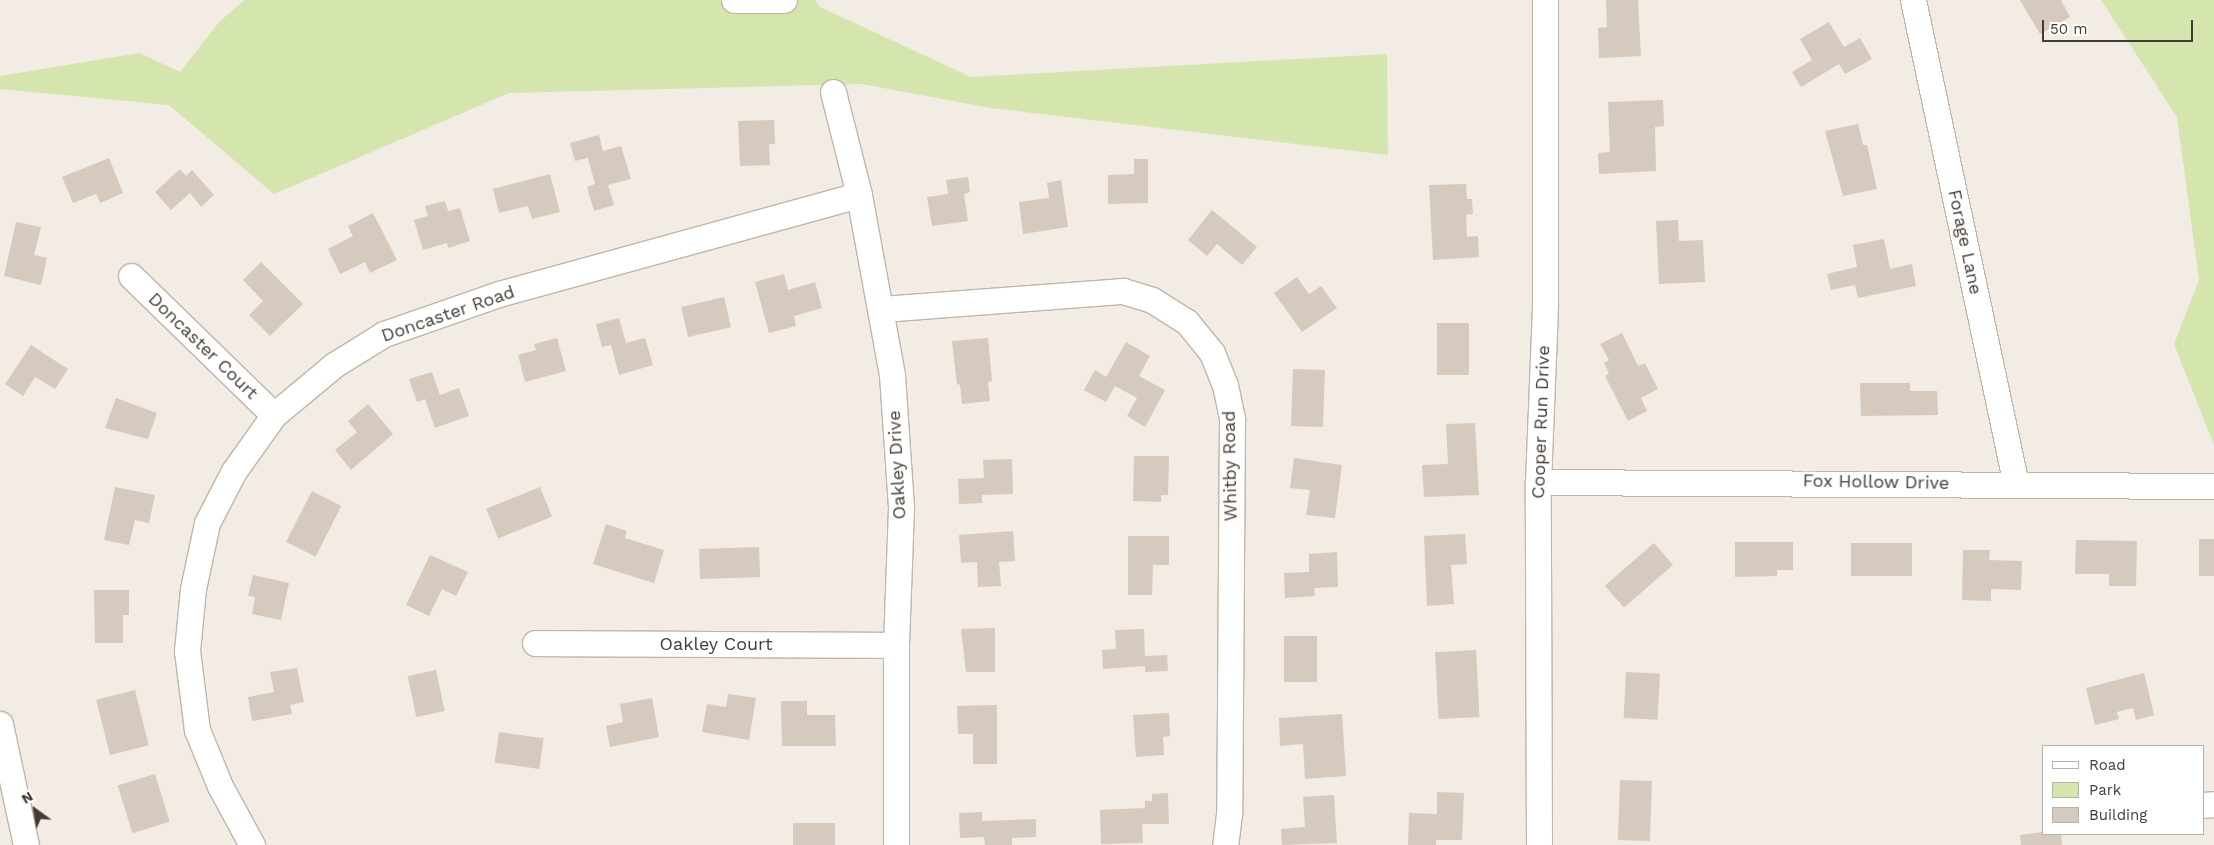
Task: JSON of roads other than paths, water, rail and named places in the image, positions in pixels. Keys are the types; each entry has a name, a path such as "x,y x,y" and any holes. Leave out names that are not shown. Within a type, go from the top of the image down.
{"street":[{"path":"734,0 784,0"},
{"name":"Cooper Run Drive","path":"1539,845 1538,482 1545,304 1545,0"},
{"name":"Forage Lane","path":"1913,0 2016,484"},
{"name":"Oakley Drive","path":"833,92 859,195 882,309 892,375 901,508 896,645 896,845"},
{"name":"Doncaster Road","path":"252,845 220,786 197,730 187,651 193,589 207,523 234,471 274,415 334,365 384,334 499,294 859,195"},
{"name":"Doncaster Court","path":"131,276 274,415"},
{"name":"Whitby Road","path":"882,309 1123,291 1152,300 1187,322 1212,353 1225,385 1232,418 1229,814 1225,845"},
{"name":"Fox Hollow Drive","path":"1538,482 2214,486"},
{"name":"Oakley Court","path":"535,643 896,645"},
{"path":"0,724 26,845"}]}
